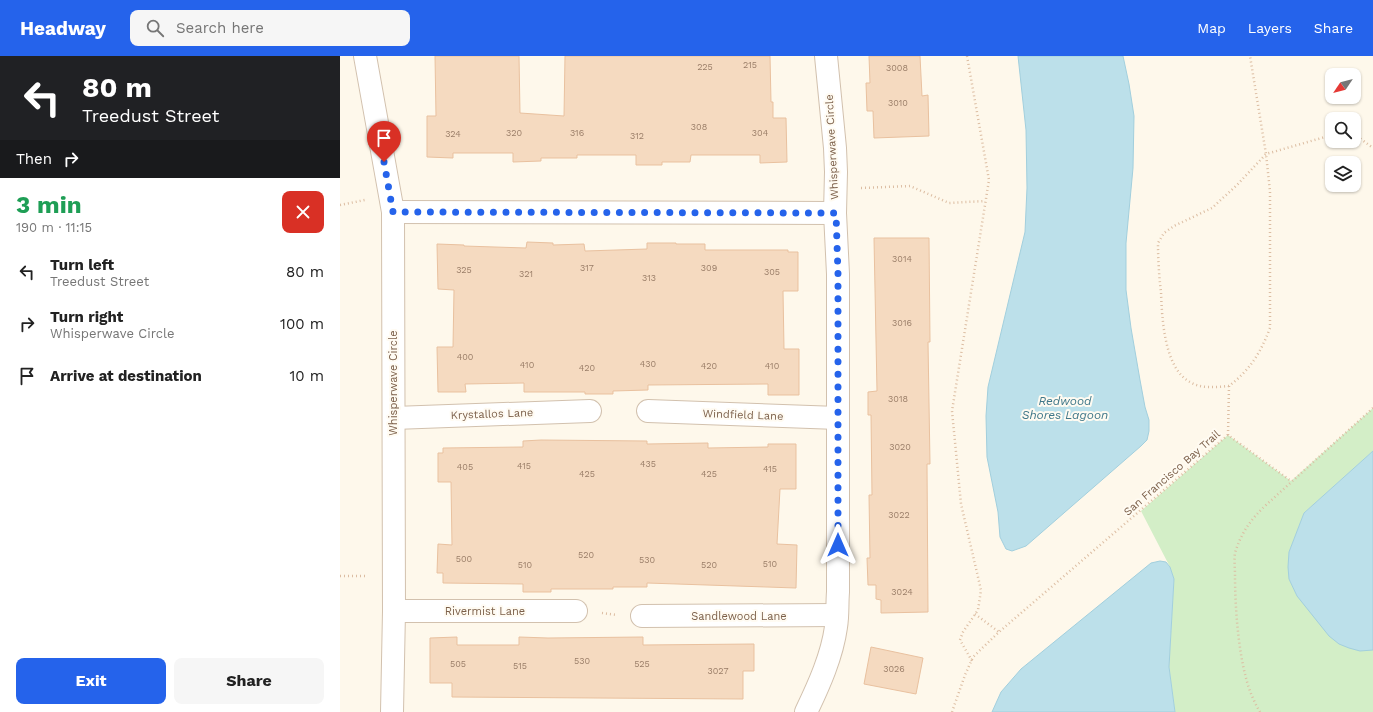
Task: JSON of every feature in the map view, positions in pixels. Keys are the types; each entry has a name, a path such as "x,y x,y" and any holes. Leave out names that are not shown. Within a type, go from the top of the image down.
{"street":[{"name":"Whisperwave Circle","path":"365,56 393,212 394,612 392,712"},
{"name":"Whisperwave Circle","path":"806,712 817,690 824,671 836,627 838,592 838,274 835,148 826,56"},
{"path":"393,212 836,213"},
{"name":"Krystallos Lane","path":"394,418 590,411"},
{"name":"Windfield Lane","path":"648,412 838,418"},
{"name":"Rivermist Lane","path":"394,612 576,611"},
{"name":"Sandlewood Lane","path":"642,616 837,615"}],"path":[{"path":"967,56 989,180 952,412 961,504 981,590 978,610 962,632 960,640 972,661"},
{"path":"1250,56 1266,154 1270,191 1270,328 1264,345 1257,358 1247,370 1229,386 1210,387 1194,385 1188,382 1174,365 1167,347 1163,329 1158,243 1164,233 1174,226 1212,208 1237,185 1266,154 1325,137"},
{"path":"1361,139 1373,148"},
{"path":"857,188 910,186 949,203 985,201"},
{"path":"340,205 366,200"},
{"path":"1228,435 1229,386"},
{"path":"1260,712 1249,689 1241,653 1235,594 1235,556 1240,537 1261,510 1291,481 1373,408"},
{"name":"San Francisco Bay Trail","path":"952,712 964,675 973,657 999,632 1228,435 1291,481"},
{"path":"340,576 368,576"},
{"path":"576,611 642,616"},
{"path":"975,614 999,632"}],"green space":[{"path":"1373,408 1373,451 1304,513 1289,552 1289,579 1297,596 1373,650 1373,712 1175,712 1169,667 1174,579 1170,567 1141,511 1228,435 1291,481"}],"water":[{"name":"Redwood Shores Lagoon","path":"1018,56 1123,56 1134,116 1133,168 1126,243 1126,290 1140,380 1149,420 1149,431 1147,440 1141,446 1026,546 1012,551 1006,549 1000,537 998,512 987,457 986,416 988,387 1025,232 1027,188 1026,130"},
{"path":"1373,451 1373,650 1360,651 1339,644 1329,636 1297,596 1289,579 1288,567 1289,552 1304,513"},
{"path":"1160,561 1166,562 1170,567 1174,579 1169,667 1175,712 992,712 1001,692 1021,669 1151,563"}],"building":[{"path":"435,56 519,56 520,113 564,116 565,56 770,56 771,102 773,102 773,118 786,118 787,162 760,163 760,155 691,155 690,162 662,162 662,165 636,165 636,155 577,155 577,158 541,158 541,161 513,162 513,153 453,153 453,158 427,157 427,116 436,116"},
{"path":"869,56 920,56 922,96 928,95 929,136 874,138 873,111 867,111 866,83 870,83"},
{"path":"874,238 929,238 930,342 928,342 930,464 927,464 928,612 881,613 881,600 876,599 876,585 868,585 867,558 870,558 869,495 872,495 871,415 868,415 868,392 877,391"},
{"path":"527,242 553,243 553,245 584,244 585,251 647,249 647,243 676,243 705,244 705,250 788,250 788,252 798,252 798,291 783,291 784,349 799,349 799,395 768,395 768,384 648,385 648,390 613,391 613,394 585,394 585,392 524,392 524,383 465,384 466,392 438,392 437,347 453,347 454,290 438,289 437,244 526,248"},
{"path":"523,441 647,441 647,444 708,443 708,448 768,447 768,444 796,444 796,489 780,489 777,544 797,545 796,588 647,583 647,587 613,587 613,589 551,589 551,592 523,592 523,584 443,583 443,573 437,573 438,544 452,545 451,482 438,482 438,453 443,453 443,448 523,447"},
{"path":"457,637 457,645 519,645 519,637 643,637 643,645 754,644 754,671 743,671 743,699 452,697 452,683 430,683 430,638"},
{"path":"871,647 923,658 916,694 864,684"}],"route":[{"path":"384,162 393,212 836,213 838,274 838,545"}]}
